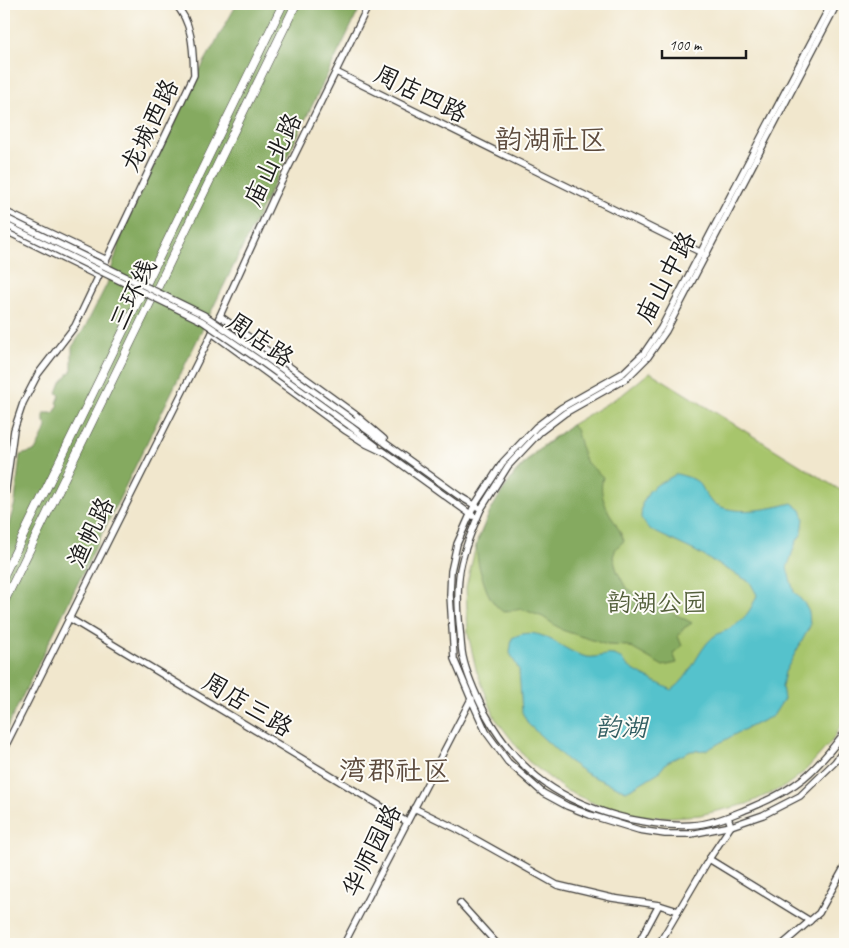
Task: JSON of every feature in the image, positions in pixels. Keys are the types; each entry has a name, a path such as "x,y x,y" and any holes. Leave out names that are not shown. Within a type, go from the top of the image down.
{"highway":[{"name":"三环线","path":"4,575 283,4"},
{"name":"三环线","path":"4,602 296,4"}],"street":[{"name":"龙城西路","path":"4,503 14,430 23,402 38,374 75,326 194,75 193,50 189,26 175,4"},
{"name":"庙山北路","path":"212,332 274,197 369,4"},
{"name":"庙山中路","path":"474,698 463,657 459,617 460,573 465,547 480,509 508,466 540,432 565,413 627,378 648,357 666,331 703,253 830,4"},
{"name":"庙山中路","path":"474,698 454,659 450,595 451,571 457,544 474,506 503,462 536,427 561,408 624,374 644,353 661,328 703,253 837,4"},
{"name":"周店四路","path":"336,72 703,253"},
{"path":"4,211 106,259"},
{"name":"周店路","path":"4,217 204,315 260,353 351,423 385,453 477,519"},
{"name":"周店路","path":"4,224 202,321 351,423 391,446 480,509"},
{"path":"4,230 98,276"},
{"path":"220,316 356,415 391,446"},
{"path":"212,332 346,430 385,453"},
{"name":"渔帆路","path":"4,749 212,332"},
{"name":"周店三路","path":"69,618 407,822"},
{"path":"474,698 508,749 526,768 547,785 572,800 617,816 663,824 691,825 710,823 775,798 810,774 845,732"},
{"path":"474,698 486,732 508,762 543,793 590,816 639,830 665,834 691,834 730,826 763,815 800,796 835,762 845,748"},
{"name":"华师园路","path":"344,944 414,808 474,698"},
{"path":"414,808 457,829 557,885 612,898 659,905 678,911"},
{"path":"659,944 730,826 728,817"},
{"path":"709,859 810,921"},
{"path":"782,944 819,913 845,866"},
{"path":"460,903 497,944"},
{"path":"638,944 659,905"}],"green space":[{"path":"237,4 362,4 4,734 4,541 15,503 20,455 35,451 47,427 44,422 44,413 54,413 59,404 57,403 60,395 57,393 61,382 72,370 72,347 84,329 107,284 123,230 197,75"},
{"name":"韵湖公园","path":"650,372 845,493 845,719 832,741 804,772 784,787 747,804 700,815 672,817 638,816 600,806 565,790 528,761 495,718 476,669 468,634 466,587 477,541 491,510 514,474 537,450 571,425 623,394"},
{"path":"571,425 576,429 585,461 603,477 602,494 604,502 624,541 616,548 613,557 617,571 626,588 692,623 684,628 678,636 682,646 673,653 677,663 663,666 628,646 607,645 562,630 543,617 522,609 503,612 488,594 477,556 477,543 484,525 501,494 520,469 544,446"}],"water":[{"name":"韵湖","path":"677,474 697,481 710,500 720,507 751,510 792,503 801,510 804,518 802,533 796,542 787,568 794,592 809,612 810,626 785,672 782,686 784,699 773,716 707,750 691,751 667,762 659,772 626,791 589,775 567,760 528,724 522,712 519,670 510,653 512,638 531,633 540,635 583,656 610,655 620,658 636,672 672,690 679,684 707,643 742,620 757,595 750,582 695,551 648,528 641,518 642,504 649,491"}],"district":[{"name":"韵湖社区","path":"551,139"},
{"name":"湾郡社区","path":"395,770"}]}
